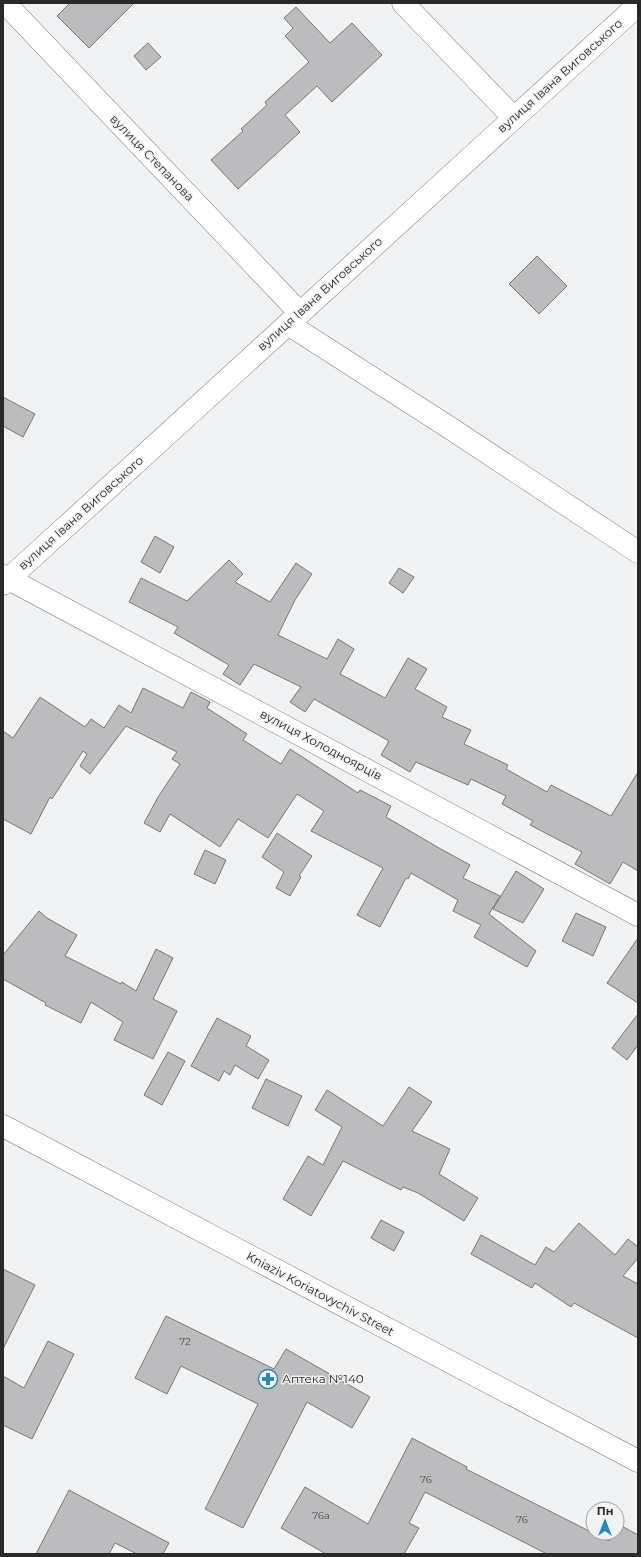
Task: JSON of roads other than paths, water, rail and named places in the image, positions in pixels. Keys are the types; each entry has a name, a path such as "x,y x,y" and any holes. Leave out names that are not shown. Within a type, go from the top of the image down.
{"street":[{"name":"вулиця Степанова","path":"5,3 294,319 450,428 638,552"},
{"path":"403,3 514,118"},
{"name":"вулиця Івана Виговського","path":"5,580 294,319 638,4"},
{"name":"вулиця Холодноярців","path":"5,580 638,915"},
{"name":"Kniaziv Koriatovychiv Street","path":"3,1126 638,1461"}],"place":[{"name":"Аптека №140","path":"268,1379"}]}
